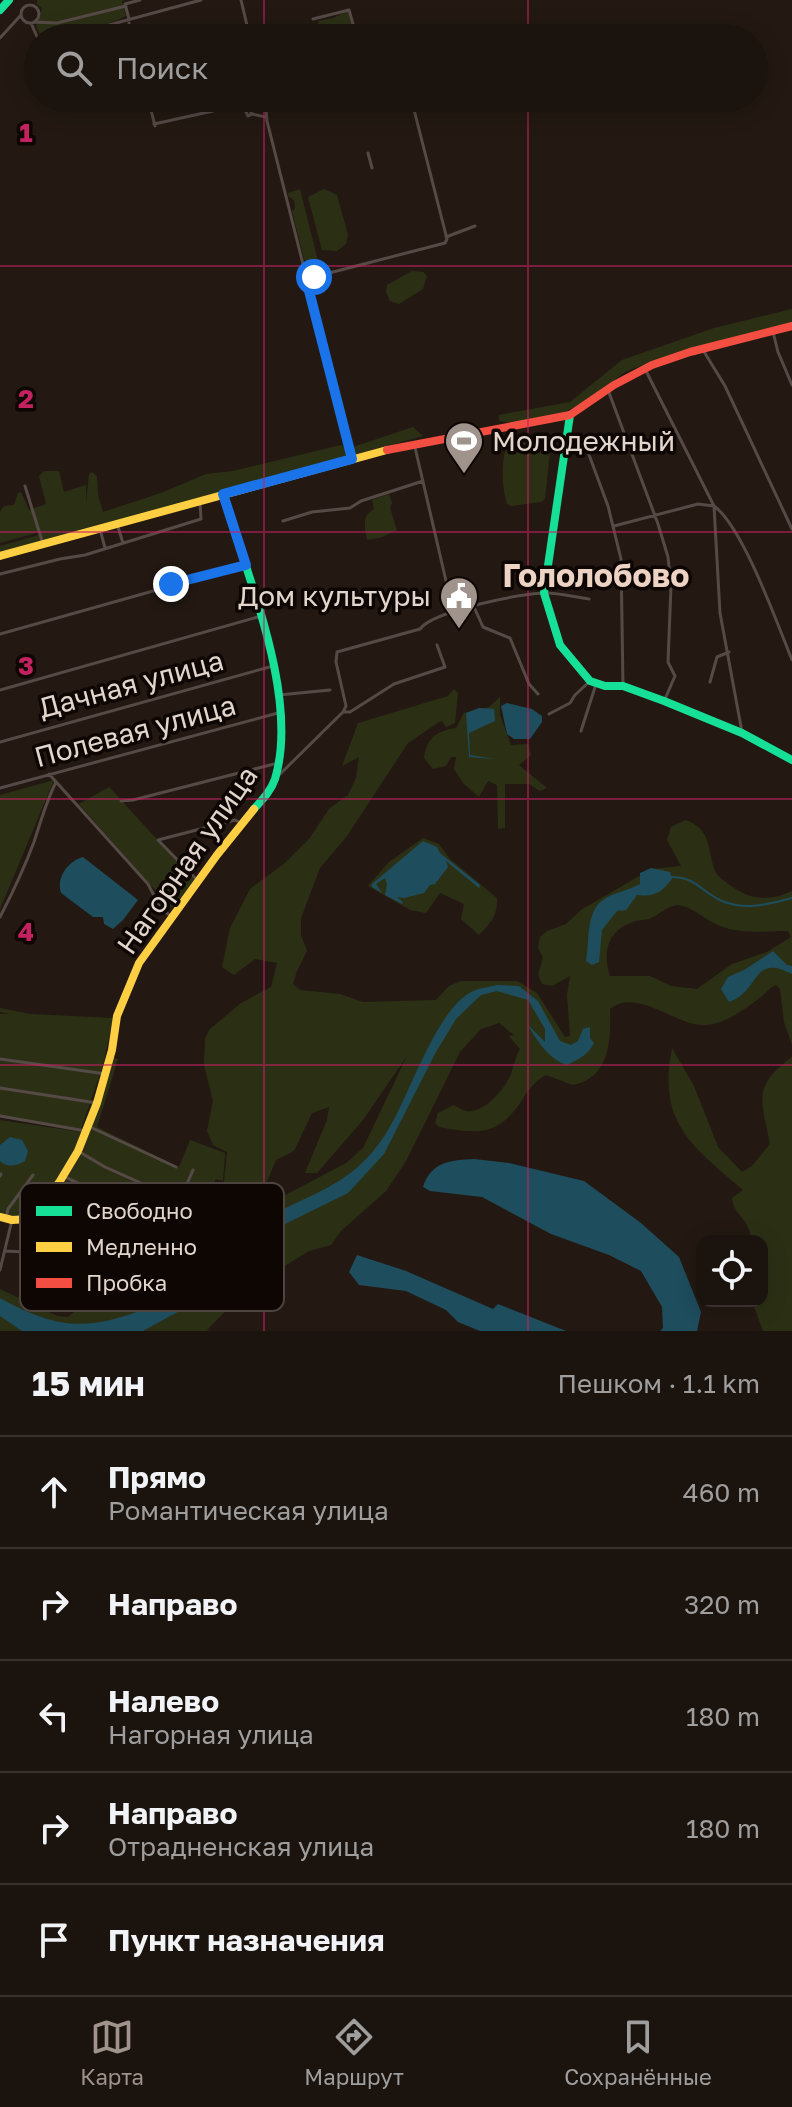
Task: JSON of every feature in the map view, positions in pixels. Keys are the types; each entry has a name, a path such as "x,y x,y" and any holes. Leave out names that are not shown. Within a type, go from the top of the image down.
{"main road":[{"path":"0,10 9,0"},
{"path":"0,556 414,443 570,415 645,369 703,349 792,326"},
{"path":"570,415 544,593 560,645 593,683 623,686 664,701 742,733 792,760"},
{"name":"Нагорная улица","path":"58,1183 78,1151 97,1103 124,995 139,963 270,790 275,779 279,695 262,616 223,494"}],"street":[{"path":"22,17 32,22 57,23 140,0"},
{"path":"117,24 201,0"},
{"path":"241,0 247,24"},
{"path":"22,17 24,7 32,5 38,11 38,17"},
{"path":"125,5 130,24"},
{"path":"313,19 349,10 353,24"},
{"path":"0,38 14,21 22,17"},
{"path":"38,17 45,22"},
{"path":"32,22 38,17"},
{"path":"151,112 154,125 209,112"},
{"path":"266,112 352,459"},
{"path":"306,279 445,243 415,112"},
{"path":"252,114 266,117"},
{"path":"368,153 372,168"},
{"path":"446,237 475,226"},
{"path":"773,331 792,385"},
{"path":"703,349 725,386 792,529"},
{"path":"645,369 714,506 729,521 761,585 792,660"},
{"path":"608,390 655,515 670,573 668,662 675,676 664,701"},
{"path":"414,443 453,613"},
{"path":"588,452 614,526 622,572 623,686"},
{"path":"283,521 312,512 350,508 361,501 423,481"},
{"path":"25,486 43,544"},
{"path":"0,574 105,550 201,519 200,502"},
{"path":"614,526 698,504 714,506"},
{"path":"714,506 718,598 742,733"},
{"path":"117,524 123,544"},
{"path":"100,529 105,550"},
{"path":"0,634 246,565"},
{"path":"275,779 343,712 346,700 336,662 337,652 420,629 423,624 509,596 544,593 589,599"},
{"path":"474,607 483,627 510,638 529,684 538,694"},
{"path":"0,690 262,616"},
{"path":"343,712 350,712 380,690 398,682 445,667 437,645"},
{"path":"710,682 717,657 729,652"},
{"name":"Дачная улица","path":"0,742 273,666"},
{"path":"549,714 570,703 575,695 593,683"},
{"path":"581,731 593,683"},
{"path":"279,695 330,690"},
{"name":"Полевая улица","path":"0,788 279,713"},
{"path":"121,801 278,763"},
{"path":"49,774 148,884 161,909 172,918"},
{"path":"0,917 56,782"},
{"path":"199,881 158,840 235,820 243,824"},
{"path":"0,1059 106,1074"},
{"path":"0,1088 97,1103"},
{"path":"0,1116 87,1128 176,1167"},
{"path":"78,1151 141,1183"},
{"path":"187,1183 193,1170"},
{"path":"27,1183 33,1175"},
{"path":"63,1176 78,1183"},
{"path":"0,1270 5,1251 8,1209 20,1193"},
{"path":"5,1251 20,1252"}],"green space":[{"path":"37,0 125,0 122,1 126,16 105,24 37,24 42,8"},
{"path":"348,11 351,24 318,24 318,21"},
{"path":"300,189 321,273 311,276 307,274 311,270 304,259 292,211 295,208 294,200 288,196 288,193"},
{"path":"324,189 337,195 348,235 346,244 337,251 322,250 308,197"},
{"path":"412,271 423,272 427,276 423,289 399,304 390,301 387,285"},
{"path":"792,309 792,322 633,369 565,412 533,422 499,421 499,415 570,402 622,360 714,328"},
{"path":"413,427 423,436 0,554 0,546 39,535 40,532 0,543 0,512 4,506 14,505 21,492 29,510 46,504 39,476 44,471 59,471 64,492 86,485 86,502 89,474 92,472 97,476 103,512 206,474 233,471 341,445 347,449"},
{"path":"539,434 540,442 544,437 549,437 551,442 545,499 511,506 507,504 503,480 504,454 509,439"},
{"path":"389,494 397,530 367,540 365,523 367,515 374,509 372,500"},
{"path":"454,689 458,693 455,723 446,727 442,721 439,722 408,743 347,836 320,868 301,918 301,935 307,951 293,984 300,990 340,994 363,1002 436,1000 449,986 461,981 517,981 537,993 565,1037 570,1036 567,995 570,976 552,986 542,984 538,974 543,958 538,947 540,937 566,924 581,910 651,869 681,866 667,840 671,827 686,820 704,835 715,871 728,884 759,898 792,891 792,1045 784,1022 780,989 776,985 739,1013 712,1024 694,1024 641,1004 620,1004 610,1009 606,1056 595,1074 585,1081 573,1085 546,1075 531,1087 512,1114 494,1127 464,1131 439,1127 435,1123 438,1113 454,1105 466,1111 480,1109 499,1093 511,1074 520,1049 509,1036 514,1035 499,1023 481,1029 460,1052 406,1161 386,1191 341,1231 331,1245 309,1251 284,1266 284,1196 346,1163 363,1148 407,1056 363,1120 317,1173 305,1173 327,1120 329,1107 312,1113 294,1151 276,1160 266,1183 223,1183 227,1152 213,1145 207,1131 213,1101 204,1065 205,1039 209,1030 241,1003 271,987 277,963 255,959 234,975 222,967 230,928 250,889 285,863 309,839 329,809 348,795 356,778 359,757 342,766 358,723 448,696","holes":["677,905 723,927 747,931 788,931 791,937 767,952 732,964 697,989 671,986 650,976 610,976 607,950 619,929"]},
{"path":"500,697 500,715 511,745 528,744 531,755 519,765 547,788 540,791 529,784 505,784 505,828 498,829 497,785 488,781 479,797 463,783 454,769 456,757 451,757 446,766 433,769 424,758 427,745 434,737 456,728 464,713 489,707"},
{"path":"54,780 0,909 0,795"},
{"path":"109,787 196,882 171,908 79,804"},
{"path":"423,838 439,844 450,859 497,898 492,919 479,935 461,919 464,904 440,893 426,913 410,910 368,886 389,862"},
{"path":"0,1008 30,1014 113,1018 103,1066 81,1129 0,1116 0,1014 10,1014 0,1012"},
{"path":"672,1048 694,1086 718,1147 742,1172 752,1166 770,1144 763,1105 765,1086 770,1077 792,1057 792,1331 763,1331 754,1307 768,1307 768,1235 750,1235 732,1198 743,1190 708,1160 683,1131 674,1114 669,1074"},
{"path":"109,1056 118,1059 97,1127 179,1167 190,1140 225,1153 223,1181 20,1183 20,1218 0,1214 0,1120 81,1132"},
{"path":"0,1289 20,1298 20,1311 46,1311 68,1317 75,1311 226,1311 207,1330 211,1331 0,1331"}],"water":[{"path":"507,703 532,709 542,716 542,722 530,739 514,739 507,734 501,706"},
{"path":"479,708 494,709 495,721 469,733 470,755 494,759 469,757 466,713"},
{"path":"423,841 437,847 440,853 480,885 479,888 446,861 448,867 435,884 424,893 397,897 402,904 385,895 385,878 376,884 382,893 372,887"},
{"path":"83,857 138,900 113,929 104,924 103,917 93,917 61,893 60,882 64,871"},
{"path":"651,868 670,872 672,879 657,893 637,895 626,910 617,911 602,930 599,962 592,965 586,961 593,912 607,897 640,884 640,873"},
{"path":"773,951 792,966 792,974 769,968 762,971 747,990 729,1002 721,989 728,977"},
{"path":"497,985 519,986 538,1001 560,1041 571,1045 578,1041 583,1029 590,1027 590,1038 594,1043 583,1056 567,1065 544,1048 527,1024 545,1042 545,1029 528,1000 497,991 481,995 456,1019 384,1154 348,1193 284,1225 284,1209 344,1177 372,1152 394,1119 435,1035 459,1001 473,991"},
{"path":"10,1137 22,1140 28,1151 25,1161 12,1166 0,1161 0,1145"},
{"path":"457,1160 509,1163 584,1181 641,1223 679,1257 696,1300 696,1307 701,1312 697,1331 660,1331 663,1328 662,1307 641,1271 609,1255 551,1234 482,1197 430,1191 423,1187 436,1167"},
{"path":"357,1255 406,1271 493,1309 498,1304 566,1331 480,1331 458,1322 446,1310 406,1291 359,1285 349,1272"},
{"path":"0,1298 20,1311 58,1322 92,1323 139,1311 179,1311 143,1331 22,1331 0,1316"}],"waterway":[{"path":"671,877 687,879 722,901 740,906 757,906 792,898"}],"traffic: fast":[{"path":"0,10 9,0"},
{"path":"570,415 544,593 560,645 590,681 605,686 623,686 664,701 742,733 792,760"},
{"path":"223,494 267,636 281,711 281,746 275,779 254,809"}],"traffic: slow":[{"path":"0,556 387,450"},
{"path":"59,1183 78,1151 97,1103 112,1050 117,1016 139,963 254,809"},
{"path":"0,1217 20,1220"}],"traffic: jam":[{"path":"387,450 570,415 614,385 652,365 792,326"}],"place":[{"name":"Молодежный","path":"464,475"},
{"name":"Дом культуры","path":"459,630"}],"district":[{"name":"Гололобово","path":"596,576"}],"route":[{"path":"171,584 246,565 223,494 352,459 306,279 314,277"}]}
